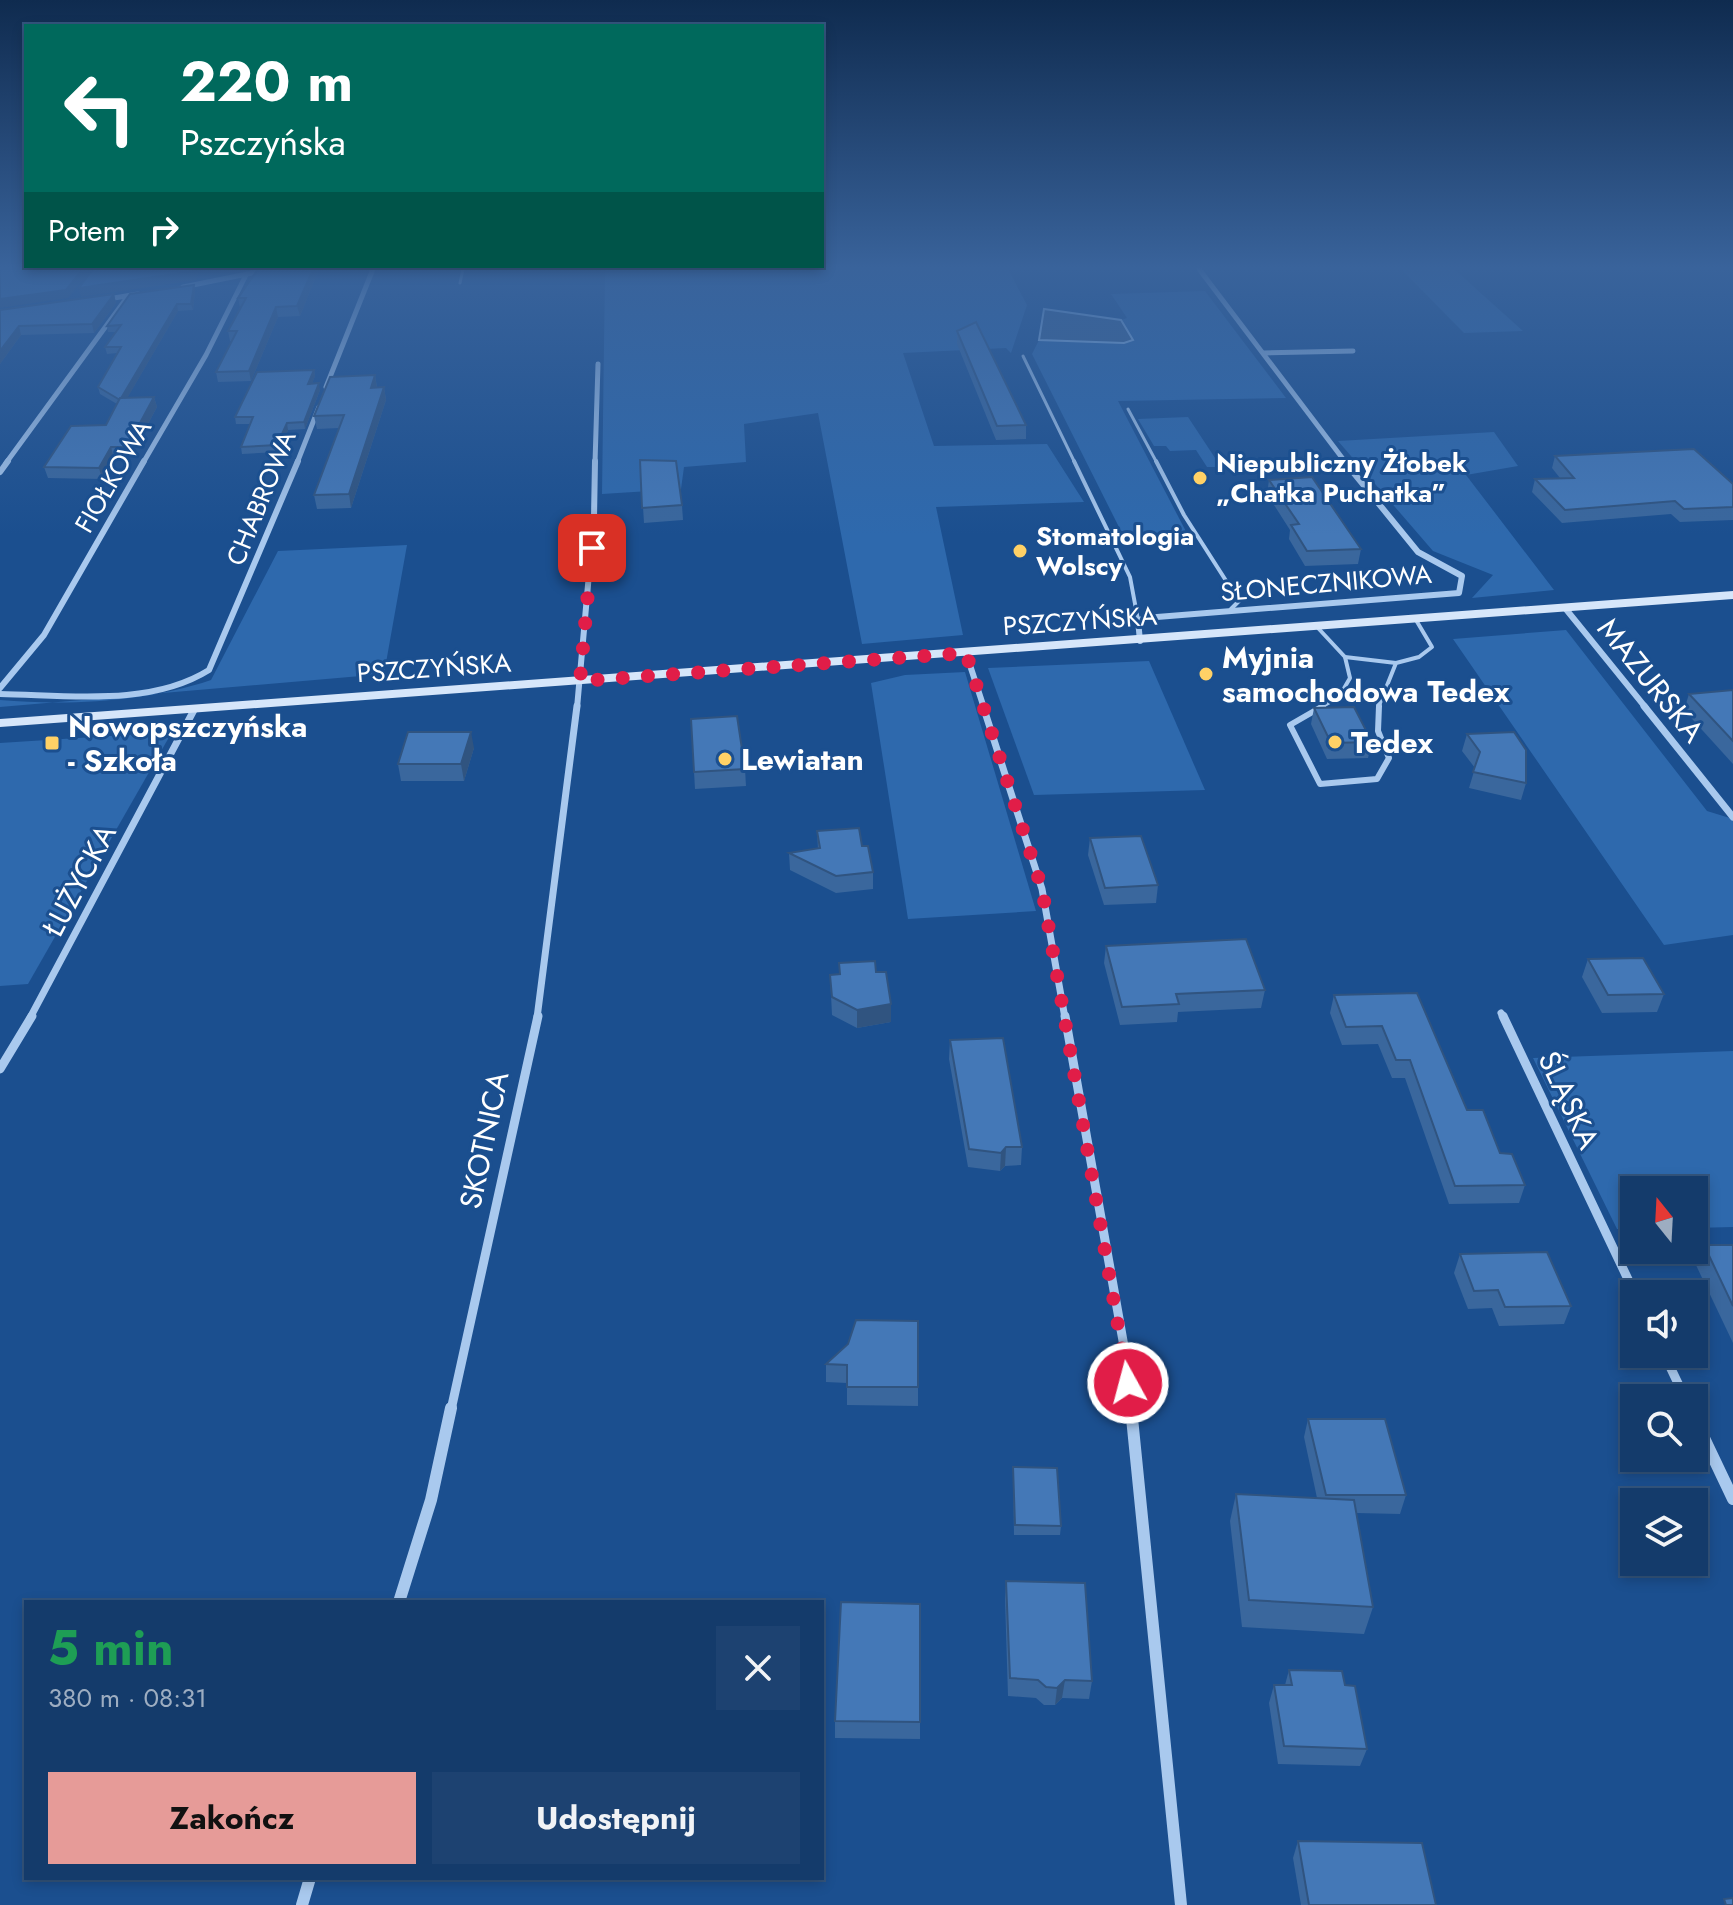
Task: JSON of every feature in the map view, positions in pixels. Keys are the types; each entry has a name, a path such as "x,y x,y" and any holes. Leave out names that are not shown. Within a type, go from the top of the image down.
{"main road":[{"name":"PSZCZYŃSKA","path":"0,723 1733,595"}],"street":[{"path":"0,472 83,358"},
{"name":"FIOŁKOWA","path":"0,691 44,635 204,358"},
{"name":"CHABROWA","path":"0,691 113,694 185,683 210,670 257,565 338,358"},
{"name":"SŁONECZNIKOWA","path":"1138,620 1231,609 1459,593 1462,576 1418,552 1329,443 1268,358"},
{"name":"SKOTNICA","path":"400,1600 431,1500 539,1011 580,681 594,518 598,364"},
{"name":"MAZURSKA","path":"1565,608 1733,817"},
{"path":"1138,620 1140,641"},
{"path":"966,653 1042,889 1125,1352 1181,1905"},
{"name":"ŁUŻYCKA","path":"0,1069 45,994 194,710"},
{"name":"ŚLĄSKA","path":"1501,1013 1628,1280"},
{"path":"1708,1446 1733,1499"},
{"path":"302,1905 309,1880"}],"lane":[{"path":"1024,358 1130,577 1138,620"},
{"path":"1128,409 1184,515 1239,601 1231,609"},
{"path":"1345,657 1396,663 1419,657 1432,647 1416,620"},
{"path":"1318,628 1345,657 1350,678 1339,697 1290,725 1320,784 1377,779 1389,758 1374,718 1396,663"}],"shaded area":[{"path":"604,358 905,358 934,446 1047,444 1084,502 936,507 963,635 862,644 818,413 744,424 746,462 684,467 681,489 602,494"},
{"path":"1034,358 1256,358 1286,398 1118,401 1192,543 1128,545"},
{"path":"1188,417 1221,467 1207,467 1196,450 1170,451 1166,446 1154,446 1138,419"},
{"path":"1494,432 1518,466 1466,475 1554,590 1472,598 1493,575 1433,551 1338,441"},
{"path":"407,545 384,674 160,693 211,680 278,551"},
{"path":"1566,630 1707,811 1733,819 1733,935 1664,945 1453,639"},
{"path":"1149,661 1205,790 1034,795 988,668"},
{"path":"965,672 1036,911 908,919 871,683 905,675"},
{"path":"160,693 134,698 52,702"},
{"path":"0,700 52,702 0,707"},
{"path":"172,732 28,984 0,986 0,743"},
{"path":"1733,1051 1733,1227 1708,1228 1708,1176 1620,1176 1620,1229 1617,1229 1533,1058"}],"building":[{"path":"115,358 145,358 120,400 98,387"},
{"path":"223,358 255,358 249,371 216,372"},
{"path":"968,358 993,358 1026,425 997,426"},
{"path":"314,370 308,384 319,383 304,422 287,423 277,445 241,447 253,417 235,417 257,372"},
{"path":"375,375 371,388 384,387 349,494 314,495 344,415 314,416 330,377"},
{"path":"154,397 127,447 111,447 99,468 44,467 71,426 106,425 120,398"},
{"path":"1694,449 1733,484 1733,507 1684,509 1675,501 1565,510 1535,479 1574,478 1555,456"},
{"path":"640,460 676,461 682,505 642,508"},
{"path":"1312,477 1361,549 1307,551 1291,525 1299,524 1269,480"},
{"path":"1733,690 1733,741 1689,694"},
{"path":"1354,707 1372,742 1331,743 1314,708"},
{"name":"Lewiatan","path":"737,716 745,769 694,772 691,719"},
{"path":"408,732 471,732 461,764 398,764"},
{"path":"1514,732 1526,750 1526,783 1473,772 1480,752 1467,734"},
{"path":"859,828 862,846 868,846 873,872 836,876 789,853 820,848 817,831"},
{"path":"1141,836 1158,885 1105,888 1090,838"},
{"path":"1246,939 1265,990 1176,994 1179,1004 1122,1007 1106,946"},
{"path":"1643,958 1664,994 1608,995 1588,959"},
{"path":"875,961 876,972 886,972 891,1004 857,1010 832,997 830,975 840,974 839,963"},
{"path":"1417,993 1467,1110 1483,1110 1500,1153 1512,1154 1525,1185 1455,1186 1410,1060 1396,1060 1382,1026 1346,1027 1334,995"},
{"path":"1003,1038 1022,1147 1006,1147 1001,1153 969,1149 950,1040"},
{"path":"1708,1245 1733,1245 1733,1306 1708,1253"},
{"path":"1547,1252 1571,1306 1505,1307 1498,1290 1474,1291 1460,1254"},
{"path":"856,1320 918,1321 918,1387 847,1387 847,1365 826,1364 848,1344"},
{"path":"1308,1419 1385,1419 1406,1495 1326,1495"},
{"path":"1013,1467 1057,1468 1061,1526 1015,1525"},
{"path":"1236,1494 1354,1500 1373,1607 1249,1600"},
{"path":"1006,1581 1085,1583 1092,1681 1065,1680 1057,1688 1046,1687 1038,1680 1010,1678"},
{"path":"841,1602 920,1604 920,1722 835,1721"},
{"path":"1289,1670 1342,1671 1345,1685 1355,1686 1367,1749 1284,1746 1274,1685 1292,1685"},
{"path":"1298,1841 1422,1843 1436,1905 1309,1905"},
{"path":"1733,1898 1733,1905 1726,1905 1724,1899"}],"place":[{"name":"Niepubliczny Żłobek „Chatka Puchatka”","path":"1200,478"},
{"name":"Stomatologia Wolscy","path":"1020,551"},
{"name":"Myjnia samochodowa Tedex","path":"1206,674"},
{"name":"Tedex","path":"1335,742"},
{"name":"Nowopszczyńska - Szkoła","path":"52,743"},
{"name":"Lewiatan","path":"725,759"}],"route":[{"path":"592,548 580,681 966,653 1042,889 1128,1383"}]}
